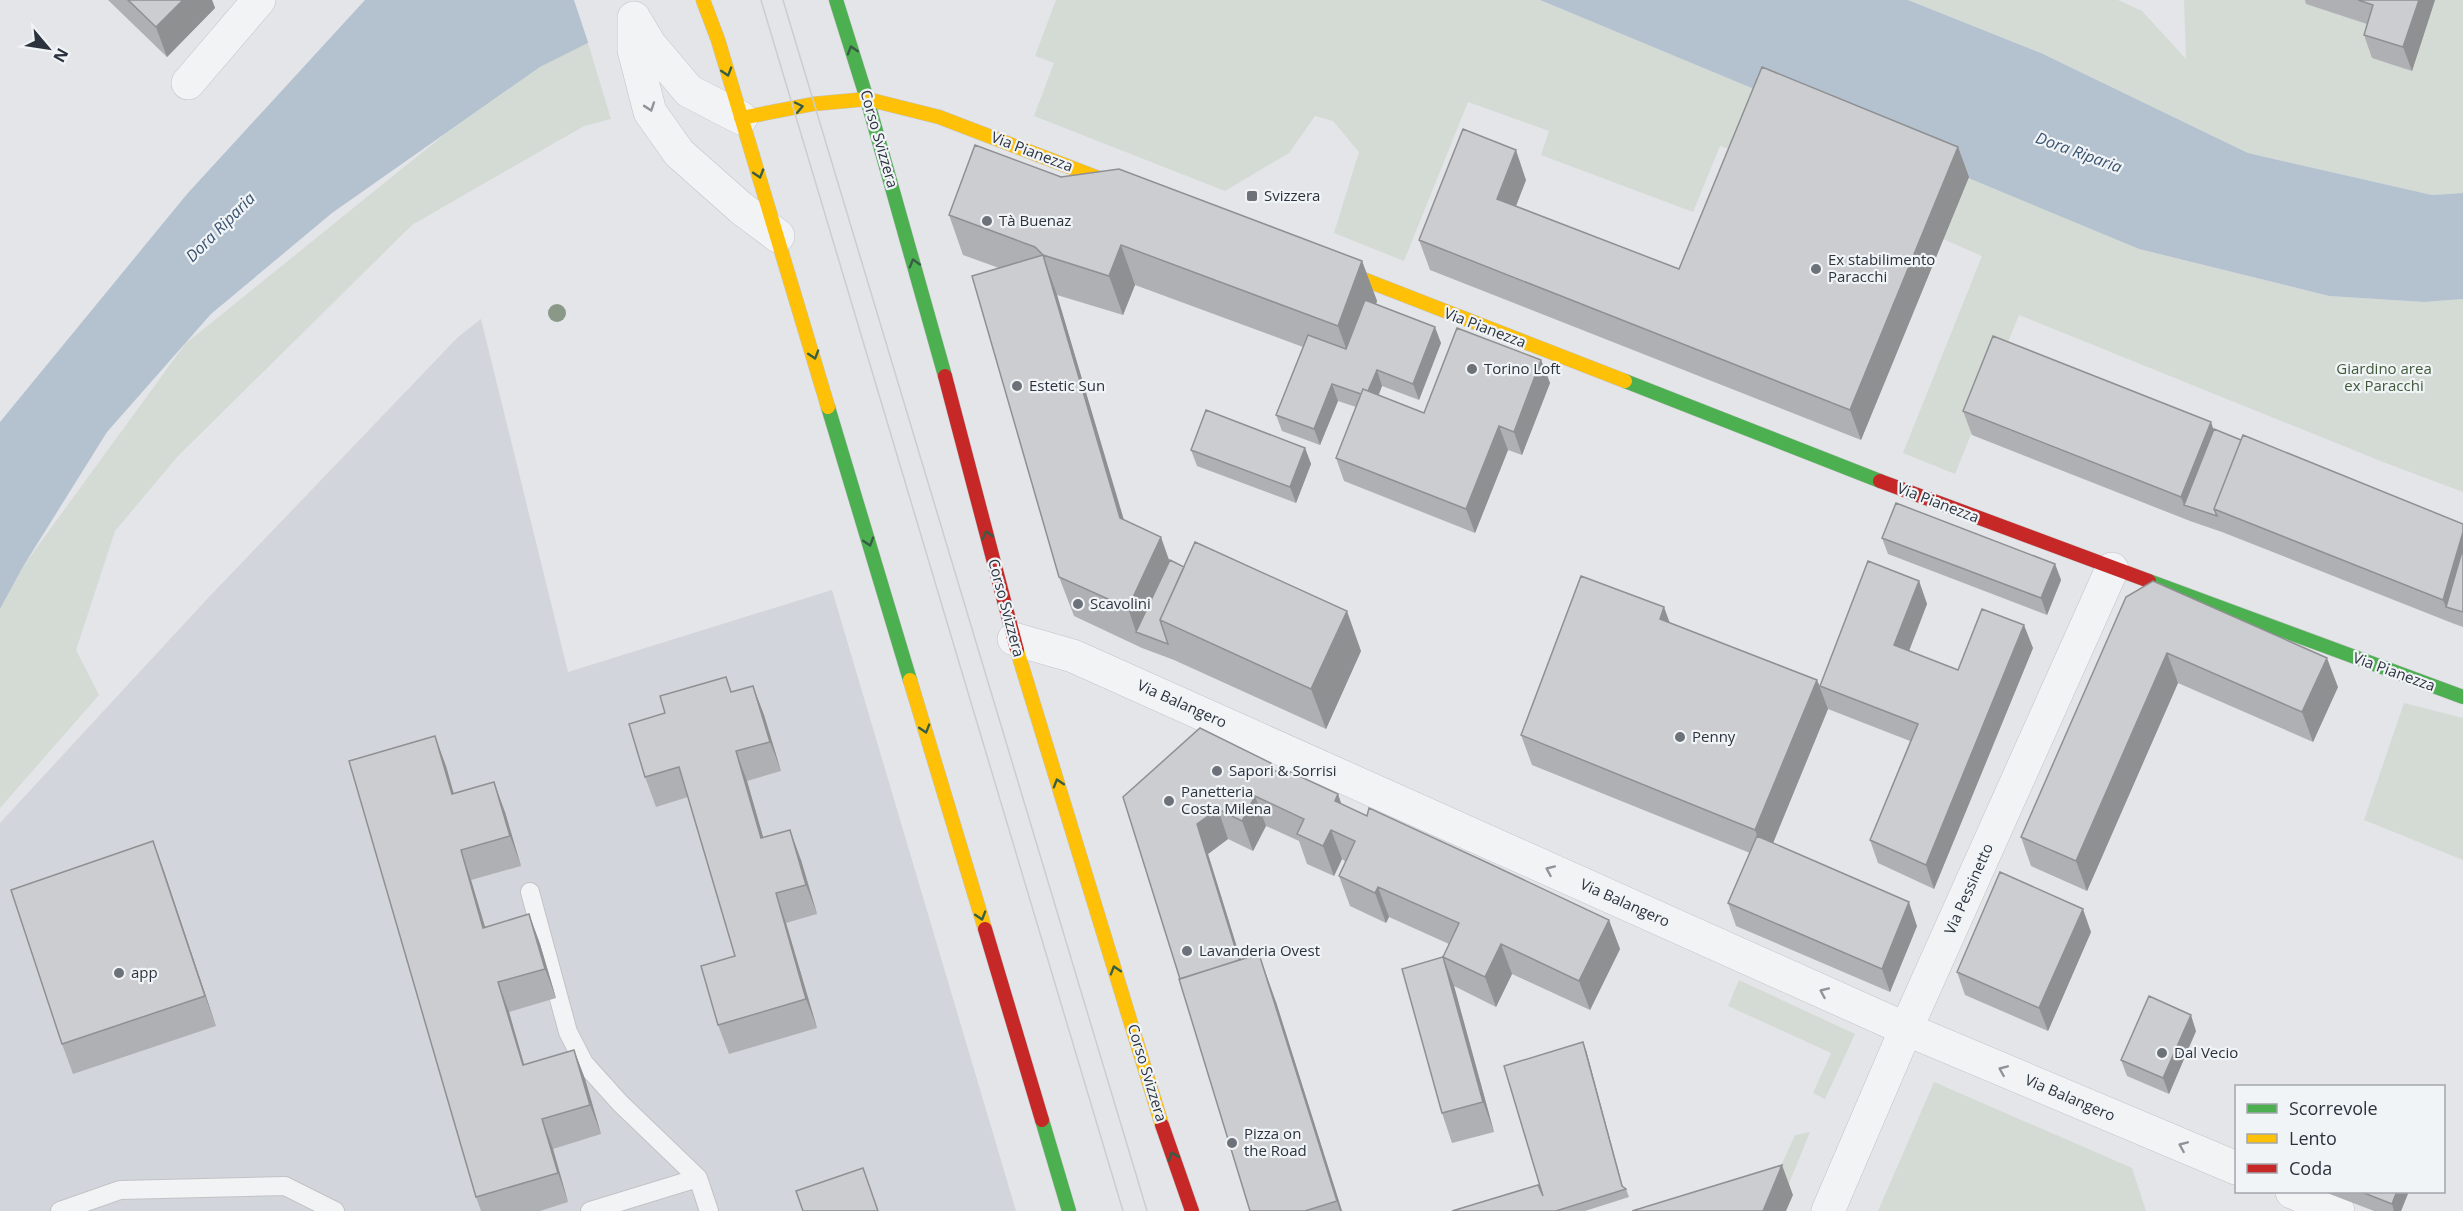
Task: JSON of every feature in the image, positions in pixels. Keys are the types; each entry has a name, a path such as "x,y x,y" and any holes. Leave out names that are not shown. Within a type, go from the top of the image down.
{"street":[{"path":"188,83 259,0"},
{"path":"703,0 778,236 1069,1211"},
{"name":"Corso Svizzera","path":"836,0 927,307 1014,639 1160,1119 1192,1211"},
{"path":"637,28 689,91 741,118"},
{"path":"637,28 650,112 679,153 741,208 778,236"},
{"name":"Via Pianezza","path":"741,118 813,104 867,99 939,117 1138,193"},
{"name":"Via Pianezza","path":"1316,260 1478,325 2112,569 2463,698"},
{"name":"Via Pessinetto","path":"1828,1211 1906,1029 2112,569"},
{"name":"Via Balangero","path":"1014,639 1073,656 1906,1029 2235,1168"},
{"path":"2297,1193 2338,1211"}],"lane":[{"path":"530,892 568,1032 584,1063 620,1102 698,1178 709,1211"},
{"path":"590,1211 698,1178"},
{"path":"60,1211 120,1190 285,1186 335,1211"}],"shaded area":[{"path":"481,319 568,672 832,590 1016,1211 0,1211 0,823 208,598 458,337"}],"green space":[{"path":"1056,0 1540,0 1772,96 1748,156 1720,146 1693,212 1541,155 1549,131 1468,102 1404,261 1334,233 1359,152 1333,121 1315,116 1289,153 1225,191 1034,116 1054,63 1035,56"},
{"path":"1908,0 2118,0 2142,11 2186,59 2184,0 2307,0 2306,4 2382,28 2411,71 2435,0 2463,0 2463,193 2432,195 2248,153 2041,53"},
{"path":"588,43 611,119 584,126 412,225 178,456 115,531 76,650 99,695 0,808 0,609 24,565 185,344 445,134 540,67"},
{"name":"Giardino area ex Paracchi","path":"1969,177 2139,249 2329,296 2424,302 2463,299 2463,492 2019,315 1955,474 1903,453 1982,256 1943,239"},
{"path":"2404,703 2463,718 2463,860 2364,820"},
{"path":"1739,980 1855,1034 1825,1099 1813,1093 1831,1053 1728,1006"},
{"path":"1934,1082 2132,1168 2146,1211 1878,1211"},
{"path":"1810,1132 1783,1198 1780,1168 1795,1135"}],"water":[{"name":"Dora Riparia","path":"365,0 718,0 588,43 540,67 332,213 211,314 107,432 24,565 0,609 0,422 187,194"},
{"name":"Dora Riparia","path":"1540,0 1908,0 2041,53 2248,153 2432,195 2463,193 2463,299 2424,302 2329,296 2139,249"}],"pier":[{"path":"574,0 721,0 719,3 589,45"}],"building":[{"path":"128,0 183,0 156,27"},
{"path":"2358,0 2419,0 2403,47 2364,35 2373,5"},
{"name":"Ex stabilimento Paracchi","path":"1762,67 1958,147 1850,410 1419,240 1463,129 1516,150 1497,199 1679,269"},
{"path":"975,145 1061,177 1119,169 1362,261 1338,326 1121,245 1109,276 1043,255 1035,247 949,215"},
{"path":"1043,255 1120,518 1161,537 1128,608 1059,577 972,276"},
{"path":"1365,300 1435,327 1413,384 1377,370 1368,391 1363,389 1361,394 1332,384 1314,429 1276,415 1308,335 1346,349"},
{"path":"1457,328 1541,360 1514,432 1499,426 1466,509 1336,458 1363,389 1424,413"},
{"path":"1993,336 2211,422 2181,497 1963,411"},
{"path":"1206,410 1305,448 1290,487 1191,450"},
{"path":"2214,429 2241,440 2214,509 2217,516 2184,505"},
{"path":"2243,435 2463,524 2463,532 2443,600 2214,509"},
{"path":"1896,503 2055,564 2041,598 1882,538"},
{"path":"1195,542 1347,611 1311,689 1160,620"},
{"path":"2463,548 2463,612 2446,607"},
{"path":"1170,560 1184,567 1160,620 1168,644 1136,632"},
{"path":"1868,561 1919,581 1894,645 1958,670 1982,609 2024,625 1926,865 1870,840 1918,724 1820,686"},
{"name":"Penny","path":"1581,576 1664,607 1660,619 1817,680 1755,830 1521,735"},
{"path":"2153,581 2327,658 2302,712 2167,653 2076,861 2021,837 2126,597"},
{"path":"726,677 731,692 753,686 770,742 736,751 761,838 790,830 806,885 776,893 806,999 718,1025 701,966 735,956 679,767 645,777 629,724 665,713 660,696"},
{"path":"1200,728 1271,763 1269,768 1282,774 1284,769 1338,794 1335,801 1367,816 1369,808 1609,920 1579,981 1501,944 1485,977 1443,957 1459,923 1378,887 1375,893 1339,876 1355,841 1331,830 1323,846 1297,834 1304,819 1255,796 1242,821 1218,809 1197,824 1239,960 1180,979 1123,797"},
{"path":"435,736 452,794 494,782 510,836 461,850 483,928 529,914 545,969 498,982 523,1065 574,1050 590,1105 542,1119 558,1173 476,1197 349,761"},
{"path":"1757,836 1909,902 1882,969 1728,903"},
{"name":"app","path":"153,841 205,996 62,1044 11,890"},
{"path":"2000,872 2083,909 2039,1008 1957,972"},
{"path":"1259,954 1337,1201 1305,1211 1250,1211 1179,979"},
{"path":"1443,957 1483,1102 1442,1113 1402,969"},
{"path":"2149,996 2191,1015 2163,1078 2121,1060"},
{"path":"1583,1042 1622,1186 1626,1189 1556,1211 1452,1211 1538,1185 1543,1196 1504,1066"},
{"path":"1782,1165 1763,1211 1632,1211"},
{"path":"863,1168 878,1211 803,1211 796,1191"},
{"path":"2364,1193 2396,1193 2392,1204"}],"tram line":[{"path":"761,0 1123,1211"},
{"path":"783,0 1147,1211"}],"traffic: fast":[{"path":"836,0 867,99 945,376"},
{"path":"1625,381 1880,481"},
{"path":"828,407 910,680"},
{"path":"2149,581 2463,697"},
{"path":"1042,1120 1069,1211"}],"traffic: slow":[{"path":"703,0 718,40 828,407"},
{"path":"741,118 813,104 867,99 939,117 1130,190"},
{"path":"1327,265 1625,381"},
{"path":"1017,650 1162,1125"},
{"path":"910,680 985,929"}],"traffic: jam":[{"path":"945,376 1017,650"},
{"path":"1880,481 2149,581"},
{"path":"985,929 1042,1120"},
{"path":"1162,1125 1192,1211"}],"place":[{"name":"Svizzera","path":"1252,196"},
{"name":"Tà Buenaz","path":"987,221"},
{"name":"Ex stabilimento Paracchi","path":"1816,269"},
{"name":"Torino Loft","path":"1472,369"},
{"name":"Estetic Sun","path":"1017,386"},
{"name":"Scavolini","path":"1078,604"},
{"name":"Penny","path":"1680,737"},
{"name":"Sapori & Sorrisi","path":"1217,771"},
{"name":"Panetteria Costa Milena","path":"1169,801"},
{"name":"Lavanderia Ovest","path":"1187,951"},
{"name":"app","path":"119,973"},
{"name":"Dal Vecio","path":"2162,1053"},
{"name":"Pizza on the Road","path":"1232,1143"}]}
